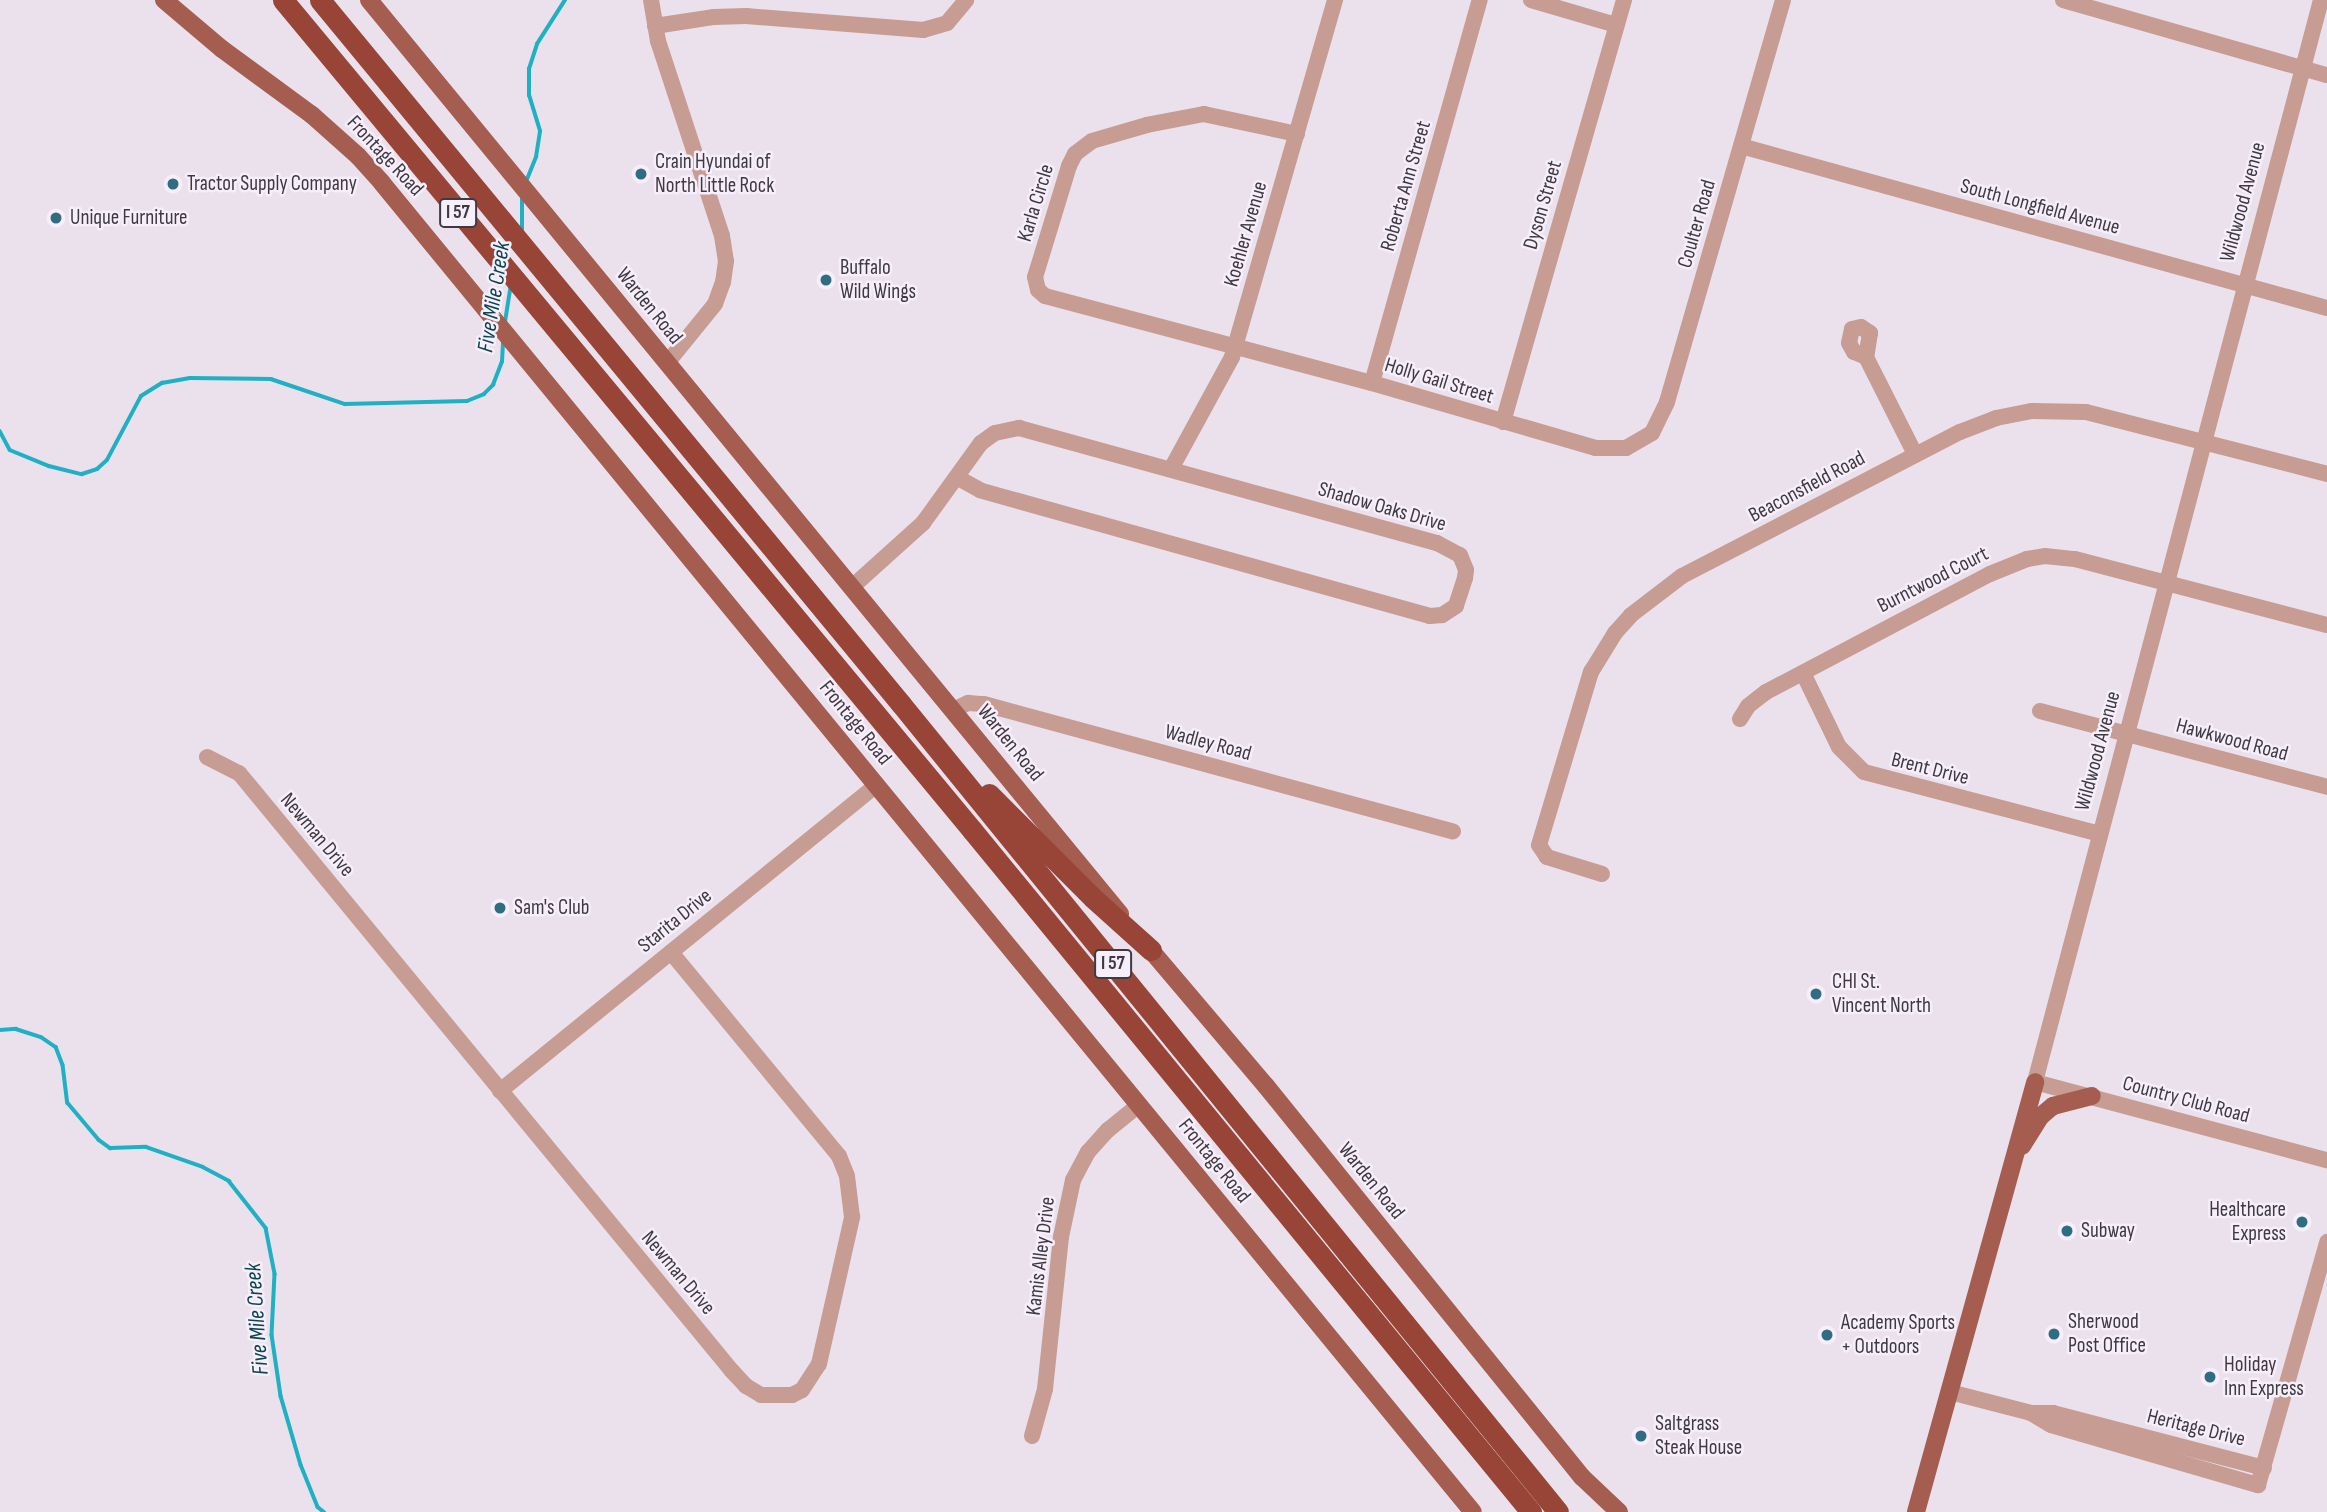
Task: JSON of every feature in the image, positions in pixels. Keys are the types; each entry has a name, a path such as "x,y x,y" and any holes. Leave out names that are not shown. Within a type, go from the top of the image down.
{"highway":[{"name":"I 57","path":"283,0 972,830 1531,1512"},
{"name":"I 57","path":"320,0 901,705 1558,1512"},
{"path":"901,705 1093,898 1151,950"}],"main road":[{"name":"Warden Road","path":"369,0 1266,1086 1582,1477 1619,1512"},
{"name":"Frontage Road","path":"168,3 312,115 358,156 1473,1512"},
{"name":"Wildwood Avenue","path":"1916,1512 2035,1082"},
{"path":"2015,1154 2046,1111 2059,1103 2092,1096"}],"street":[{"path":"651,0 655,26 722,236 726,261 723,282 715,304 667,363"},
{"path":"655,26 714,17 746,16 923,30 947,23 966,0"},
{"name":"Koehler Avenue","path":"1171,468 1234,348 1335,0"},
{"name":"Roberta Ann Street","path":"1372,383 1480,0"},
{"path":"1531,0 1616,25"},
{"name":"Dyson Street","path":"1503,422 1623,0"},
{"name":"Coulter Road","path":"1632,446 1652,433 1667,402 1783,0"},
{"path":"2063,0 2327,75"},
{"name":"Wildwood Avenue","path":"2035,1082 2321,0"},
{"name":"Karla Circle","path":"1234,348 1045,296 1038,290 1035,277 1069,166 1075,155 1092,141 1147,125 1204,114 1297,134"},
{"name":"South Longfield Avenue","path":"1741,146 2327,308"},
{"name":"Holly Gail Street","path":"1234,348 1372,383 1596,449 1617,450 1632,446"},
{"path":"1866,357 1915,454"},
{"name":"Beaconsfield Road","path":"1602,874 1547,857 1539,845 1583,693 1602,652 1615,633 1645,602 1682,576 1915,454 1996,418 2050,410 2086,412 2327,474"},
{"name":"Shadow Oaks Drive","path":"852,587 923,523 987,438 1007,429 1019,428 1171,468 1454,550 1460,555 1466,570 1456,606 1442,615 1433,616 981,490 958,478"},
{"name":"Burntwood Court","path":"1740,719 1748,706 1766,692 1990,574 2027,559 2045,556 2075,559 2327,625"},
{"name":"Brent Drive","path":"1803,673 1839,747 1864,772 2100,834"},
{"name":"Wadley Road","path":"953,710 968,703 984,704 1453,831"},
{"name":"Hawkwood Road","path":"2040,712 2327,787"},
{"name":"Newman Drive","path":"207,757 239,773 746,1386 761,1395 778,1397 802,1390 819,1364 852,1217 847,1176 839,1156 671,952"},
{"name":"Starita Drive","path":"500,1091 876,785"},
{"name":"Country Club Road","path":"2035,1082 2327,1160"},
{"name":"Kamis Alley Drive","path":"1032,1436 1045,1389 1061,1237 1073,1180 1088,1152 1108,1130 1139,1105"},
{"path":"2264,1468 2327,1242"},
{"name":"Heritage Drive","path":"1950,1392 2031,1413 2053,1413 2264,1468 2258,1485 2051,1425 2031,1413"}],"waterway":[{"name":"Five Mile Creek","path":"526,182 536,157 540,131 529,96 529,69 537,44 565,0"},
{"name":"Five Mile Creek","path":"522,196 522,233"},
{"name":"Five Mile Creek","path":"505,322 511,285"},
{"name":"Five Mile Creek","path":"0,431 10,450 49,466 82,474 97,469 107,460 141,396 162,383 190,378 271,379 345,404 467,401 484,394 493,385 502,362 503,340"},
{"name":"Five Mile Creek","path":"0,1030 16,1029 41,1037 56,1047 63,1065 68,1103 99,1140 110,1148 146,1147 203,1167 229,1181 266,1228 275,1274 272,1335 281,1396 301,1465 318,1507 324,1512"}],"place":[{"name":"Crain Hyundai of North Little Rock","path":"641,174"},
{"name":"Tractor Supply Company","path":"173,184"},
{"name":"Unique Furniture","path":"56,218"},
{"name":"Buffalo Wild Wings","path":"826,280"},
{"name":"Sam's Club","path":"500,908"},
{"name":"CHI St. Vincent North","path":"1816,994"},
{"name":"Healthcare Express","path":"2302,1222"},
{"name":"Subway","path":"2067,1231"},
{"name":"Sherwood Post Office","path":"2054,1334"},
{"name":"Academy Sports + Outdoors","path":"1827,1335"},
{"name":"Holiday Inn Express","path":"2210,1377"},
{"name":"Saltgrass Steak House","path":"1641,1436"}]}
